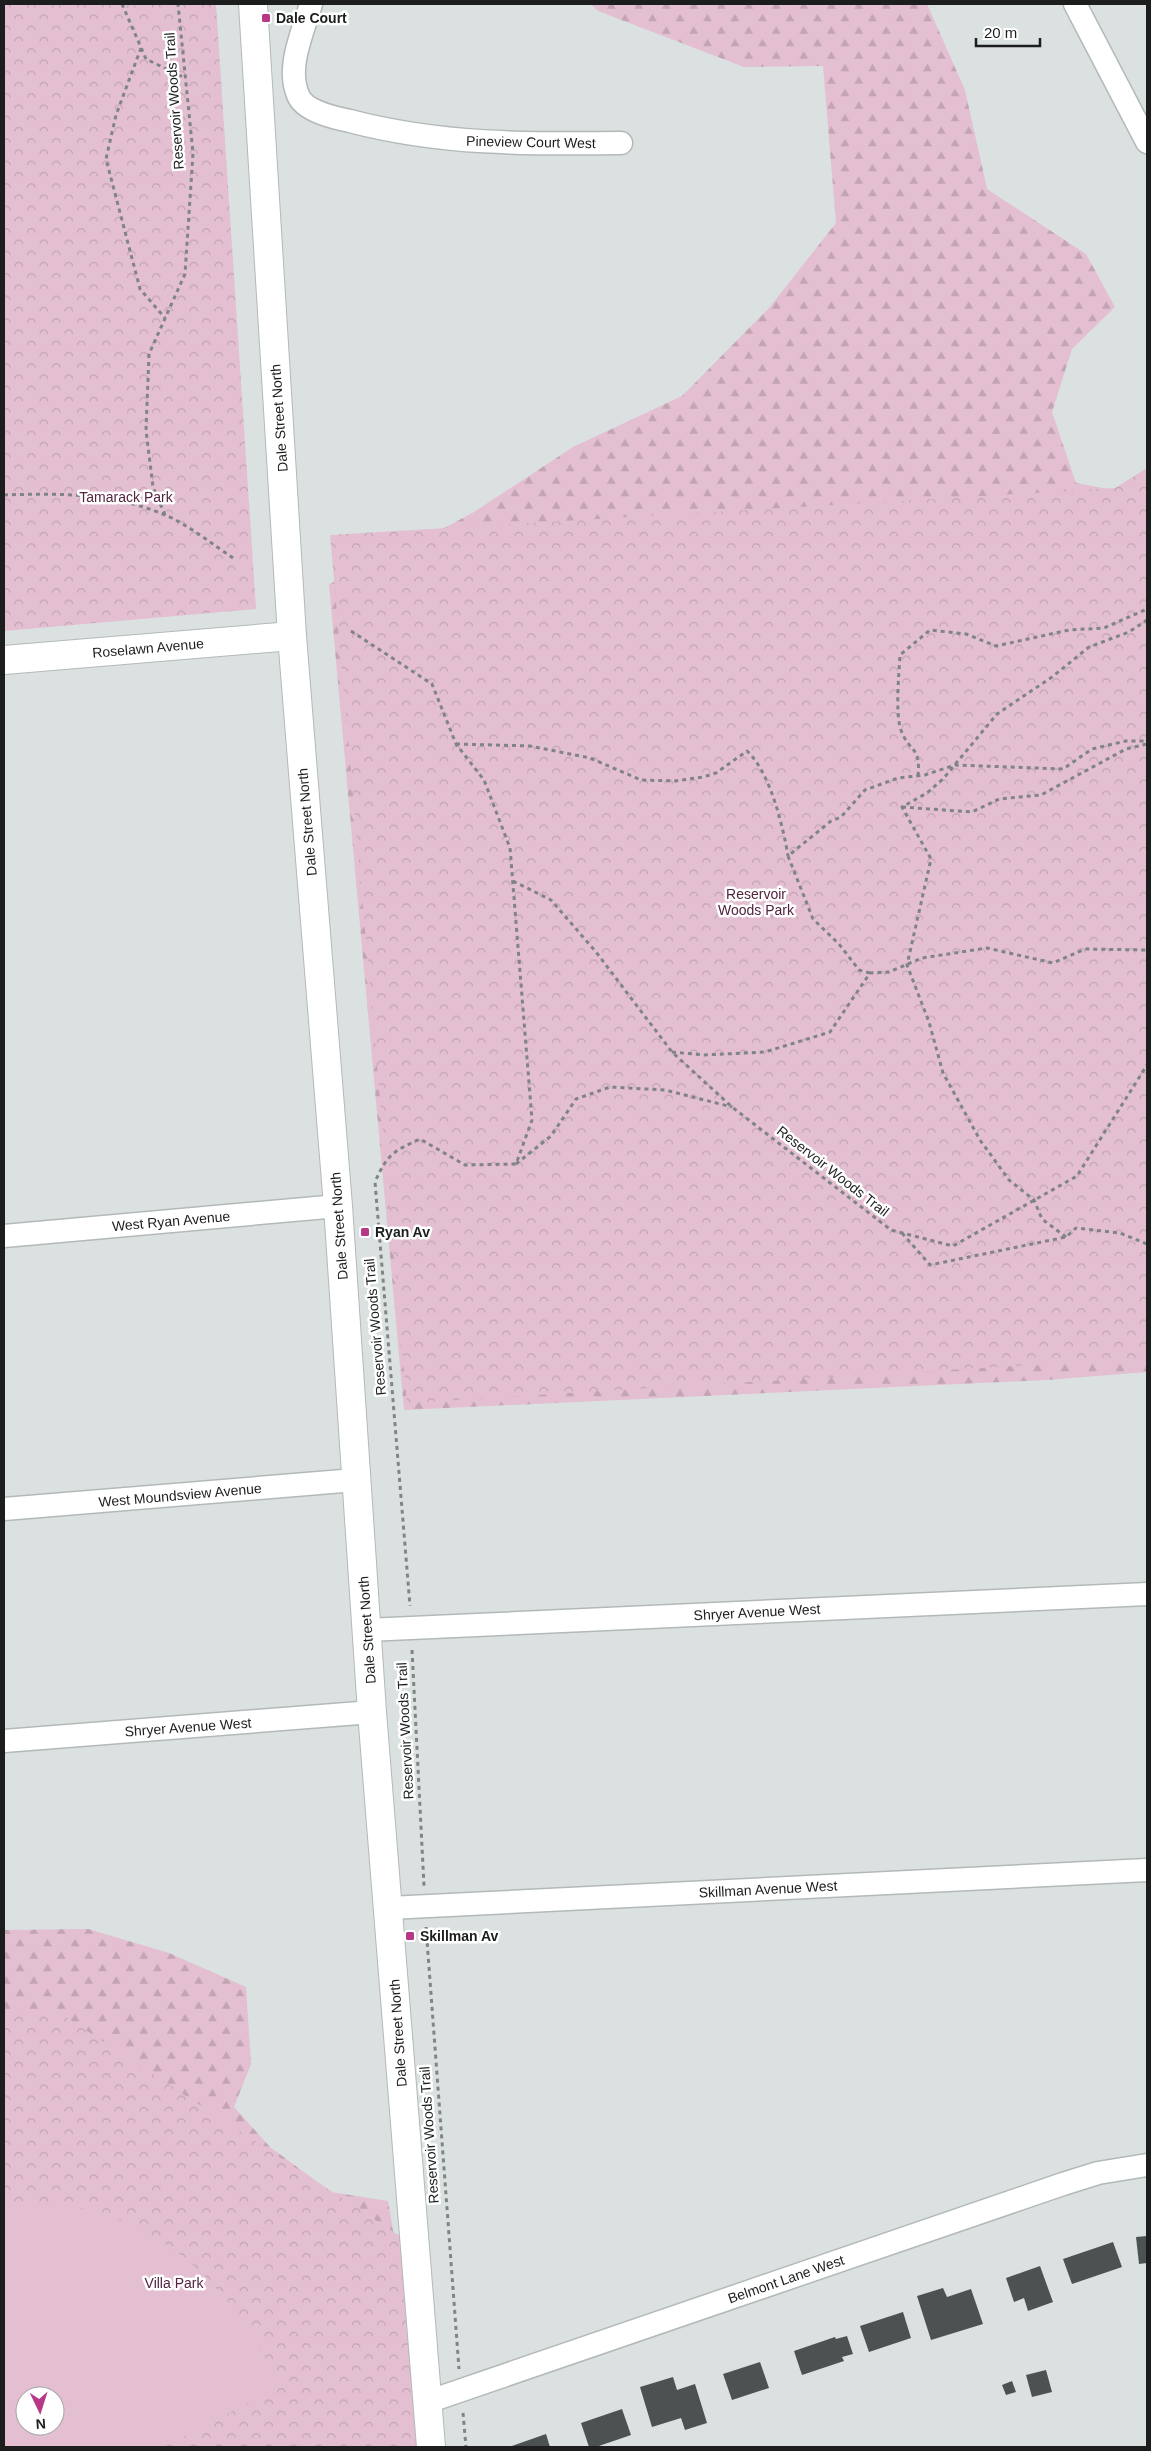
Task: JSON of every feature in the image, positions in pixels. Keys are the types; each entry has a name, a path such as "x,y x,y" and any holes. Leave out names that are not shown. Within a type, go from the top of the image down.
{"main road":[{"name":"Dale Street North","path":"253,4 292,636 338,1206 372,1712 431,2447"},
{"name":"Roselawn Avenue","path":"4,660 292,636"}],"street":[{"name":"Pineview Court West","path":"311,4 292,77 298,98 320,114 421,136 478,143 527,145 621,143"},
{"path":"1075,4 1147,142"},
{"name":"West Ryan Avenue","path":"4,1236 338,1206"},
{"name":"West Moundsview Avenue","path":"4,1509 355,1480"},
{"name":"Shryer Avenue West","path":"367,1630 1147,1594"},
{"name":"Shryer Avenue West","path":"4,1741 372,1712"},
{"name":"Skillman Avenue West","path":"388,1908 1147,1870"},
{"name":"Belmont Lane West","path":"427,2402 461,2392 1063,2184 1098,2173 1147,2165"}],"path":[{"path":"122,4 146,58 185,79"},
{"name":"Reservoir Woods Trail","path":"166,515 153,487 146,430 149,354 185,274 193,153 178,4"},
{"path":"141,48 116,115 106,158 140,289 165,318"},
{"path":"4,495 49,494 104,498 166,515 236,560"},
{"path":"918,776 920,758 901,730 898,689 900,655 930,630 966,634 996,646 1069,630 1104,628 1147,609"},
{"path":"902,806 927,793 955,765 997,714 1052,677 1089,647 1129,632 1147,620"},
{"path":"351,632 432,684 456,744 484,780 510,848 532,1120 516,1164"},
{"path":"788,856 831,821 841,817 865,790 898,778 918,776 955,765 1062,769 1092,749 1126,741 1147,742"},
{"path":"902,806 972,812 999,799 1041,795 1126,749 1147,742"},
{"path":"456,744 530,746 590,758 641,780 694,778 716,773 747,751 756,759 770,793 784,832 788,856 813,919 839,944 859,970 870,973 889,972 922,958 987,948 1052,963 1085,949 1147,950"},
{"path":"902,806 931,859 907,965 929,1022 943,1073 986,1148 1009,1180 1034,1200 1042,1219 1066,1237"},
{"name":"Reservoir Woods Trail","path":"513,882 551,900 596,952 672,1052 732,1107 891,1230 953,1246 1077,1176 1147,1065"},
{"path":"672,1052 704,1055 766,1052 830,1032 870,973"},
{"name":"Reservoir Woods Trail","path":"466,2447 425,1906 411,1628 375,1182 382,1166 394,1151 420,1139 465,1165 516,1164 550,1136 576,1099 610,1087 664,1090 732,1107"},
{"path":"902,1233 930,1265 1066,1237 1076,1228 1120,1233 1147,1244"}],"green space":[{"name":"Tamarack Park","path":"4,4 216,4 256,609 4,631"},
{"name":"Reservoir Woods Park","path":"591,4 927,4 965,90 987,189 1086,254 1115,307 1072,349 1052,412 1076,483 1146,496 1147,494 1147,1372 1046,1380 404,1410 329,584 375,565 474,512 573,447 682,396 769,308 836,223 823,66 744,67 598,11"},
{"name":"Reservoir Woods Park","path":"1147,468 1147,1358 407,1403 330,535 1115,488"},
{"path":"88,1929 169,1953 246,1987 251,2064 234,2107 270,2147 331,2192 388,2201 406,2304 4,2192 4,1930"},
{"name":"Villa Park","path":"58,2012 415,2246 431,2447 4,2447 4,2015"},
{"path":"4,2202 80,2208 125,2222 159,2240 184,2257 209,2280 255,2334 278,2387 164,2447 4,2447"}],"building":[{"path":"1147,2236 1147,2263 1139,2264 1136,2237"},
{"path":"1113,2242 1122,2267 1072,2284 1063,2259"},
{"path":"1040,2266 1053,2302 1028,2311 1024,2298 1014,2302 1006,2278"},
{"path":"943,2288 947,2297 971,2289 983,2324 931,2340 917,2296"},
{"path":"903,2312 911,2338 869,2352 860,2326"},
{"path":"847,2336 853,2354 842,2357 844,2361 802,2375 794,2351 835,2337 836,2339"},
{"path":"760,2362 769,2388 732,2400 723,2374"},
{"path":"1046,2370 1052,2392 1032,2397 1026,2375"},
{"path":"673,2377 677,2390 695,2384 707,2423 685,2430 681,2418 652,2427 640,2387"},
{"path":"1012,2381 1016,2392 1006,2395 1002,2385"},
{"path":"622,2409 631,2435 596,2447 589,2447 581,2423"},
{"path":"546,2434 550,2447 509,2447"}],"place":[{"name":"Dale Court","path":"266,18"},
{"name":"Ryan Av","path":"365,1232"},
{"name":"Skillman Av","path":"410,1936"}]}
